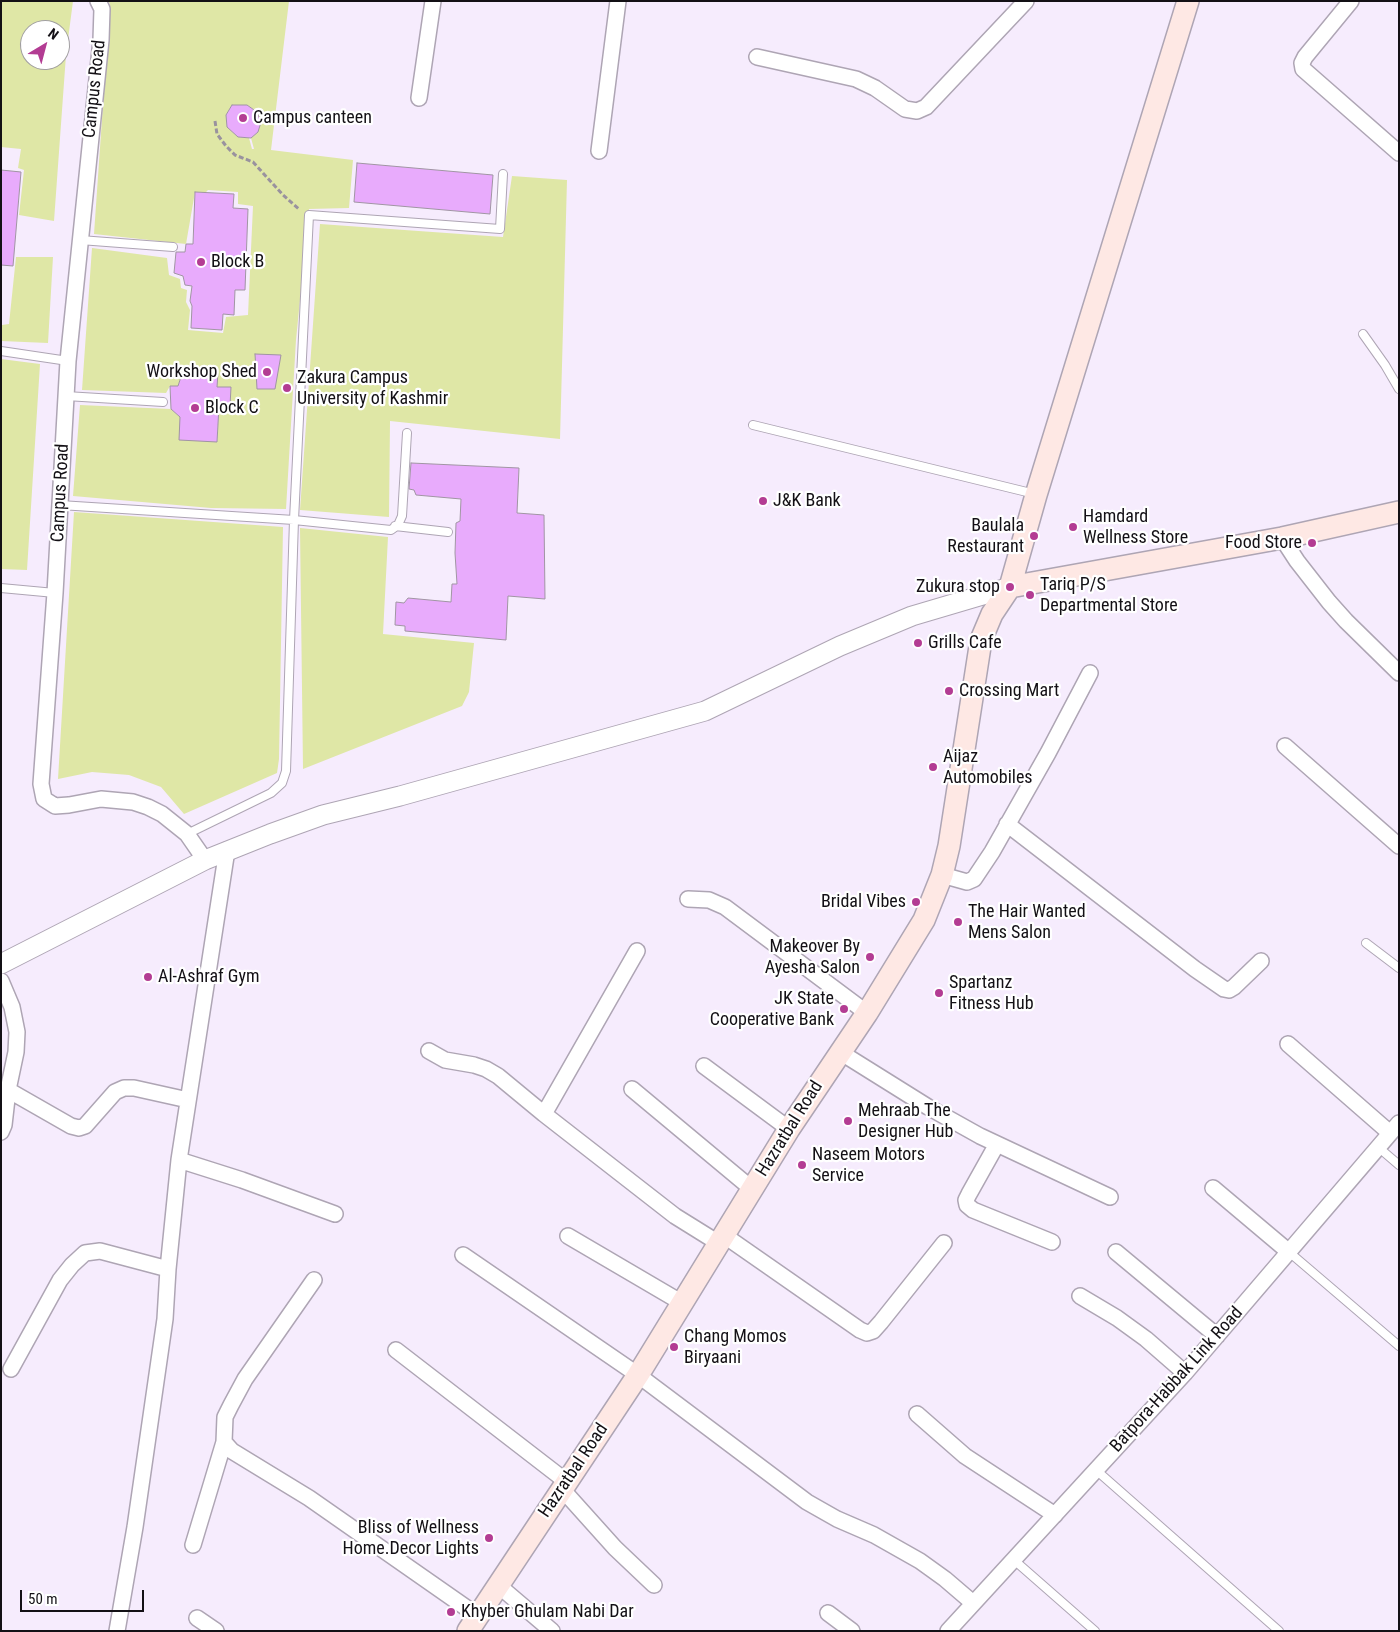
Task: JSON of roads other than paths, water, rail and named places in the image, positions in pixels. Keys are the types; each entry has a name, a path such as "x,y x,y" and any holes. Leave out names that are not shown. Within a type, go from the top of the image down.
{"main road":[{"name":"Hazratbal Road","path":"473,1624 684,1304 789,1129 867,1013 924,920 942,875 955,810 981,640 992,614 1010,587 1036,495 1188,1"},
{"path":"1010,587 1282,538 1399,512"}],"street":[{"name":"Campus Road","path":"98,1 102,9 101,40 68,361 42,784 44,799 55,806 101,799 133,802 148,807 162,814 187,834 205,860"},
{"path":"419,98 433,1"},
{"path":"599,152 618,1"},
{"path":"1351,1 1305,57 1302,63 1303,69 1399,153"},
{"path":"757,57 856,79 875,88 906,109 917,111 926,107 1022,2"},
{"path":"1282,538 1301,567 1329,602 1399,673"},
{"path":"1,964 228,850 323,815 400,796 705,711 840,646 912,616 1010,587"},
{"path":"942,875 967,882 974,878 992,852 1048,753 1090,672"},
{"path":"1285,746 1399,846"},
{"path":"1007,824 1195,969 1224,989 1229,990 1234,987 1261,961"},
{"path":"117,1631 135,1527 162,1338 178,1160 228,850"},
{"path":"688,899 709,900 725,907 867,1013"},
{"path":"544,1114 637,951"},
{"path":"1,981 12,1007 17,1032 16,1052 8,1090 4,1125 1,1132"},
{"path":"1288,1044 1394,1128"},
{"path":"429,1051 445,1060 486,1069 498,1076 675,1216 722,1240 867,1333 873,1330 886,1317 944,1243"},
{"path":"840,1052 928,1107 997,1144 1110,1197"},
{"path":"704,1066 789,1129"},
{"path":"8,1090 71,1126 79,1128 85,1126 115,1092 124,1088 188,1100"},
{"path":"632,1088 752,1190"},
{"name":"Batpora-Habbak Link Road","path":"948,1631 1185,1373 1394,1128"},
{"path":"997,1144 966,1200 967,1205 973,1210 1052,1242"},
{"path":"178,1160 242,1180 335,1214"},
{"path":"1213,1188 1289,1252"},
{"path":"568,1236 684,1304"},
{"path":"11,1369 60,1280 85,1253 100,1251 168,1269"},
{"path":"1116,1252 1217,1336"},
{"path":"463,1255 638,1375 808,1502 836,1519 874,1534 920,1561 945,1579 973,1604"},
{"path":"193,1545 224,1442 225,1417 246,1379 314,1280"},
{"path":"1080,1296 1117,1318 1146,1339 1185,1373"},
{"path":"396,1350 564,1485 615,1548 654,1585"},
{"path":"916,1414 965,1456 1055,1515"},
{"path":"224,1442 232,1452 309,1498 473,1624"},
{"path":"498,1585 552,1631"},
{"path":"828,1613 852,1631"},
{"path":"197,1618 216,1631"}],"lane":[{"path":"187,834 271,793 282,782 286,771 294,520 309,215 500,229 503,174"},
{"path":"80,240 173,247"},
{"path":"1363,334 1399,389"},
{"path":"1,351 68,361"},
{"path":"66,396 163,402"},
{"path":"753,425 1036,495"},
{"path":"60,505 294,520 391,530 402,516 407,432"},
{"path":"395,526 448,532"},
{"path":"1,588 55,593"},
{"path":"1366,943 1399,968"},
{"path":"1378,1147 1399,1165"},
{"path":"1289,1252 1399,1346"},
{"path":"1096,1470 1279,1631"},
{"path":"1014,1560 1095,1631"}],"place":[{"name":"Campus canteen","path":"243,118"},
{"name":"Block B","path":"201,262"},
{"name":"Workshop Shed","path":"267,372"},
{"name":"Zakura Campus University of Kashmir","path":"287,388"},
{"name":"Block C","path":"195,408"},
{"name":"J&K Bank","path":"763,501"},
{"name":"Hamdard Wellness Store","path":"1073,527"},
{"name":"Baulala Restaurant","path":"1034,536"},
{"name":"Food Store","path":"1312,543"},
{"name":"Zukura stop","path":"1010,587"},
{"name":"Tariq P/S Departmental Store","path":"1030,595"},
{"name":"Grills Cafe","path":"918,643"},
{"name":"Crossing Mart","path":"949,691"},
{"name":"Aijaz Automobiles","path":"933,767"},
{"name":"Bridal Vibes","path":"916,902"},
{"name":"The Hair Wanted Mens Salon","path":"958,922"},
{"name":"Makeover By Ayesha Salon","path":"870,957"},
{"name":"Al-Ashraf Gym","path":"148,977"},
{"name":"Spartanz Fitness Hub","path":"939,993"},
{"name":"JK State Cooperative Bank","path":"844,1009"},
{"name":"Mehraab The Designer Hub","path":"848,1121"},
{"name":"Naseem Motors Service","path":"802,1165"},
{"name":"Chang Momos Biryaani","path":"674,1347"},
{"name":"Bliss of Wellness Home.Decor Lights","path":"489,1538"},
{"name":"Khyber Ghulam Nabi Dar","path":"451,1612"}]}
